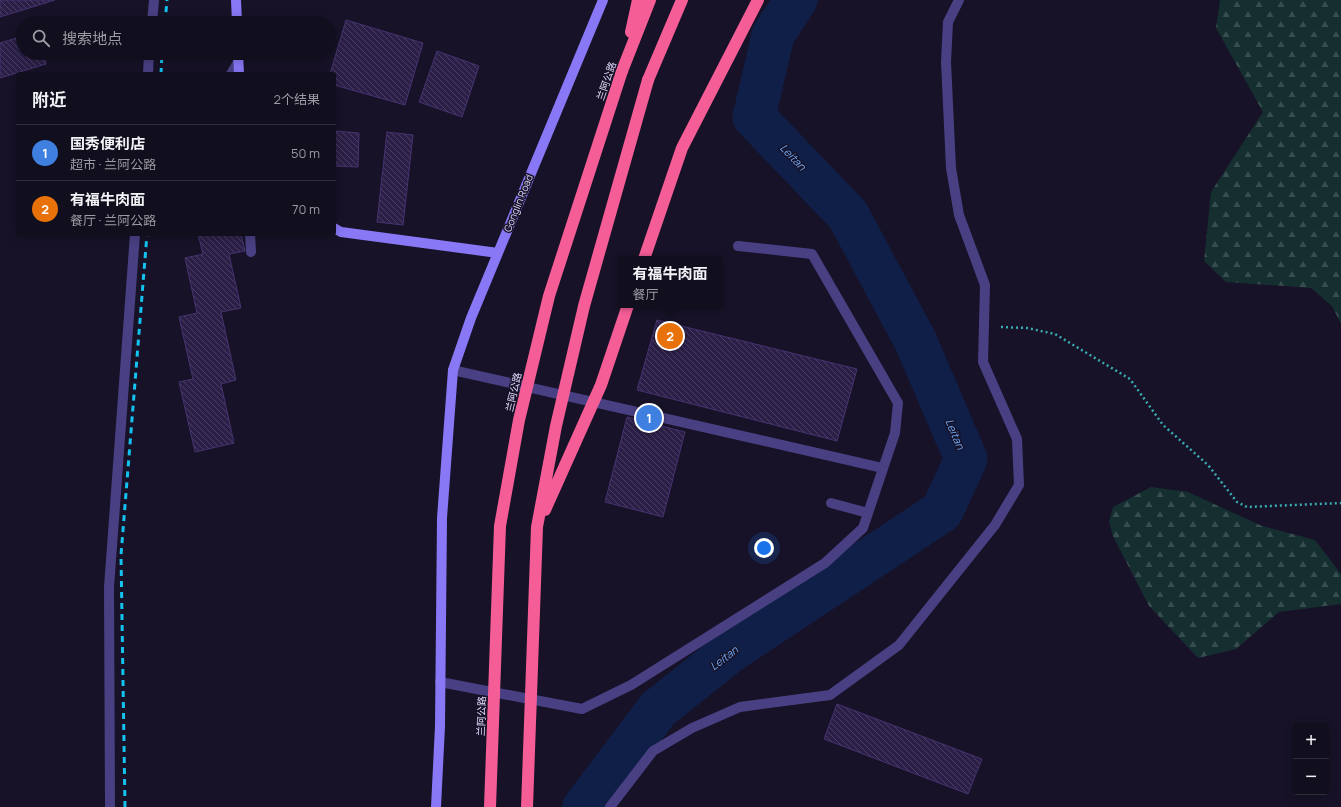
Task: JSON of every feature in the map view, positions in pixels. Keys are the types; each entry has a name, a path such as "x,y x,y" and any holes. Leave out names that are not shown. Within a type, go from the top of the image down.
{"highway":[{"path":"622,71 638,0"},
{"name":"兰阿公路","path":"490,807 500,526 517,428 548,296 622,71 650,0"},
{"path":"528,807 537,527 556,426 584,306 648,80 682,0"},
{"path":"645,256 682,148 758,0"},
{"path":"537,527 602,385 627,308"}],"main road":[{"path":"236,0 237,16"},
{"name":"Gonglin Road","path":"436,807 440,682 442,518 453,370 498,253 603,0"},
{"path":"238,60 239,72"},
{"path":"336,229 341,232 498,253"}],"street":[{"path":"153,16 154,0"},
{"path":"610,807 653,751 692,728 740,707 830,695 899,645 995,525 1019,484 1017,440 983,362 985,285 959,215 951,168 946,62 948,22 959,0"},
{"path":"148,72 149,60"},
{"path":"232,72 237,60"},
{"path":"110,807 109,587 136,236"},
{"path":"250,236 251,252"},
{"path":"440,682 582,709 631,685 825,563 863,528 894,433 898,403 812,254 738,246"},
{"path":"453,370 883,468"},
{"path":"831,503 868,513"}],"path":[{"path":"984,326 1027,328 1055,334 1130,379 1163,425 1208,465 1237,502 1247,507 1341,503"}],"green space":[{"path":"1220,0 1341,0 1341,324 1332,306 1311,288 1226,282 1204,261 1211,192 1263,112 1216,28"},
{"path":"1151,487 1188,492 1262,526 1315,540 1341,574 1341,604 1279,612 1236,649 1198,658 1149,606 1113,536 1109,522 1113,507"}],"building":[{"path":"0,0 55,0 0,17"},
{"path":"346,20 423,43 405,105 336,86 336,72 331,72 334,60 336,60 336,54"},
{"path":"16,38 16,60 45,60 46,64 0,78 0,43"},
{"path":"437,51 479,66 462,117 419,102"},
{"path":"336,131 359,133 358,167 336,166"},
{"path":"387,132 413,135 403,225 377,222"},
{"path":"198,236 241,236 245,251 229,254 241,308 221,312 236,380 221,384 234,443 195,452 179,382 193,379 179,317 197,313 185,258 203,254"},
{"path":"657,320 857,369 837,441 637,390"},
{"path":"627,417 685,432 663,517 605,502"},
{"path":"837,704 982,759 968,794 824,739"}],"waterway":[{"name":"Leitan","path":"584,807 658,709 731,651 942,511 966,459 916,342 848,215 754,117 773,35 796,0"}],"railway":[{"path":"166,16 167,0"},
{"path":"161,72 162,60"},
{"path":"125,807 121,555 147,236"}],"place":[{"name":"有福牛肉面","path":"670,336"},
{"name":"国秀便利店","path":"649,418"}]}
